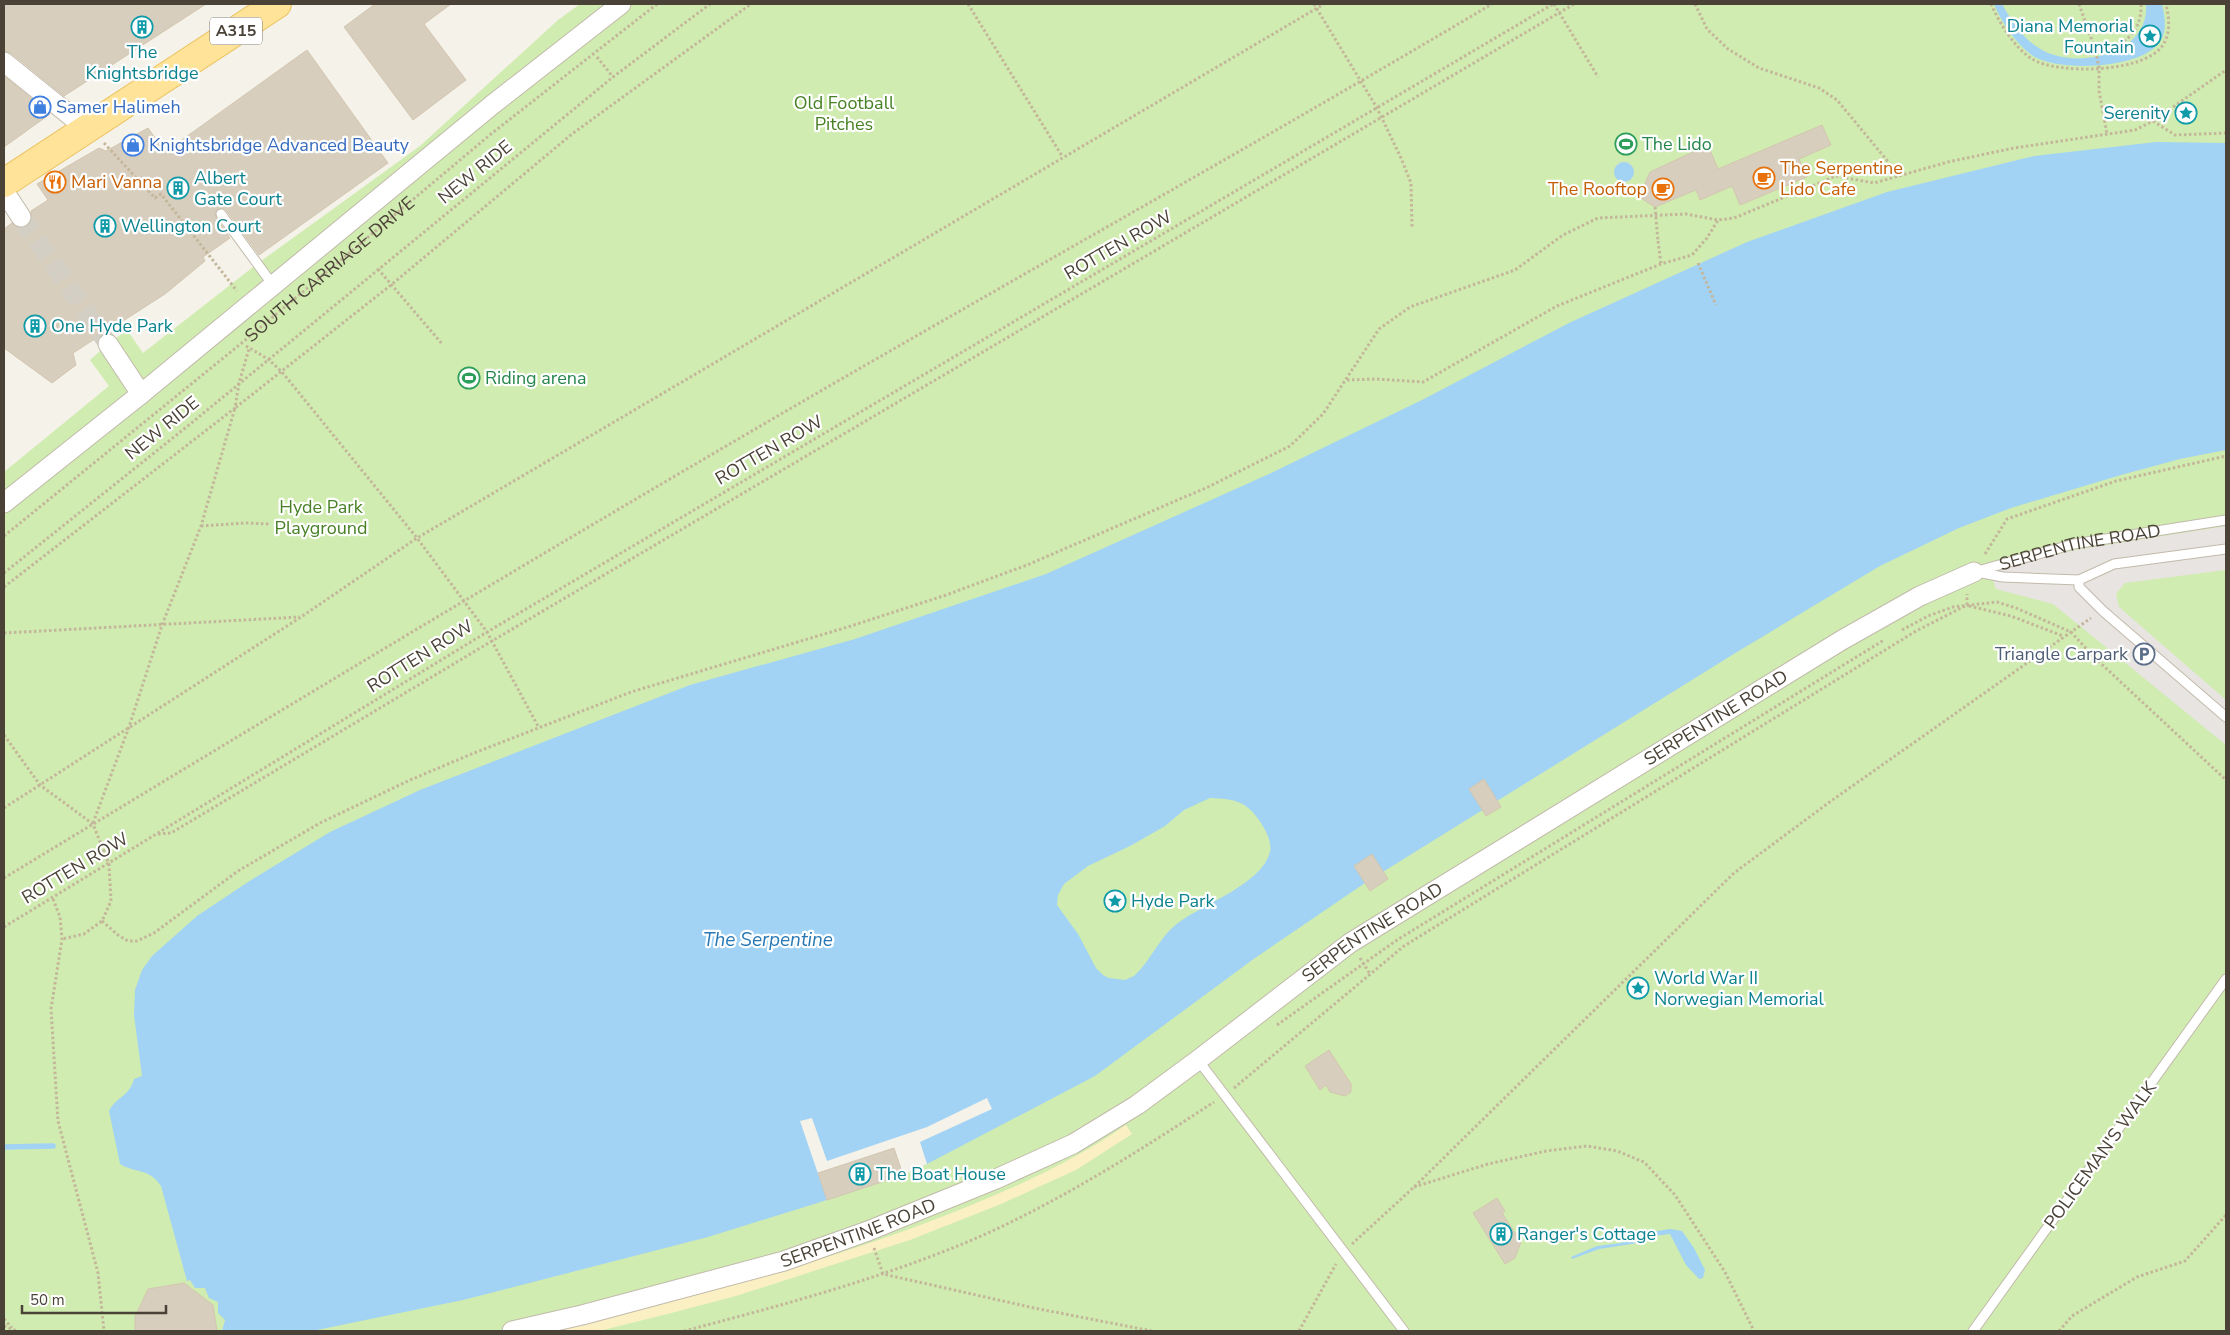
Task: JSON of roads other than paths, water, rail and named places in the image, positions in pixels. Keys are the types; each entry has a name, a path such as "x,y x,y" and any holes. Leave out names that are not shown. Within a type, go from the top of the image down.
{"main road":[{"name":"A315","path":"4,183 277,4"}],"street":[{"name":"SOUTH CARRIAGE DRIVE","path":"4,503 142,394 492,105 622,4"},
{"path":"4,62 87,128"},
{"path":"4,191 21,217"},
{"path":"108,344 142,394"},
{"name":"SERPENTINE ROAD","path":"512,1331 582,1315 784,1261 868,1231 996,1179 1073,1144 1137,1105 1350,943 1842,640 1920,596 1974,572"}],"lane":[{"path":"221,214 273,285"},
{"name":"SERPENTINE ROAD","path":"1974,572 2074,544 2226,520"},
{"path":"1974,572 2003,577 2080,580 2114,564 2226,548"},
{"path":"2080,580 2079,587 2103,611 2226,717"},
{"name":"POLICEMAN'S WALK","path":"1973,1331 2226,979"},
{"path":"1198,1060 1342,1253 1404,1331"}],"water":[{"name":"Diana Memorial Fountain","path":"1994,4 2002,4 2014,24 2036,46 2057,56 2074,58 2092,57 2109,53 2124,46 2136,35 2144,21 2146,4 2162,4 2165,19 2164,30 2158,44 2134,59 2098,65 2079,66 2061,64 2045,61 2027,51 2010,33"},
{"name":"The Serpentine","path":"2156,142 2226,143 2226,450 2180,459 2011,508 1959,528 1880,566 1737,652 1365,883 1255,958 1095,1076 927,1164 903,1175 827,1200 708,1237 463,1300 312,1331 222,1331 225,1320 218,1313 218,1302 209,1298 205,1288 195,1288 190,1280 187,1281 161,1186 147,1173 120,1164 109,1111 126,1093 134,1079 142,1076 134,1015 135,990 142,970 152,956 197,916 248,882 330,832 420,790 690,685 855,639 1046,574 1269,474 1424,399 1569,323 1747,242 1887,192 2034,156","holes":["1210,798 1240,803 1251,810 1261,823 1267,833 1270,844 1270,852 1265,863 1244,884 1189,916 1171,929 1134,976 1125,980 1109,978 1103,975 1096,968 1078,934 1057,905 1058,895 1064,884 1088,866 1132,845 1165,826 1184,810"]},
{"path":"1624,162 1631,165 1634,172 1631,179 1624,182 1617,179 1614,172 1617,165"},
{"path":"1670,1229 1682,1231 1694,1248 1705,1270 1703,1278 1699,1279 1686,1265 1670,1234 1653,1236 1638,1243 1599,1249 1572,1259 1571,1257 1597,1246 1621,1243 1651,1232"}],"waterway":[{"path":"4,1147 53,1146"}],"tunnel":[{"path":"21,217 108,344"}],"place":[{"name":"The Knightsbridge","path":"142,27"},
{"name":"Diana Memorial Fountain","path":"2150,36"},
{"name":"Samer Halimeh","path":"40,107"},
{"name":"Serenity","path":"2186,113"},
{"name":"The Lido","path":"1626,144"},
{"name":"Knightsbridge Advanced Beauty","path":"133,145"},
{"name":"The Serpentine Lido Cafe","path":"1764,178"},
{"name":"Mari Vanna","path":"55,182"},
{"name":"Albert Gate Court","path":"178,188"},
{"name":"The Rooftop","path":"1663,189"},
{"name":"Wellington Court","path":"105,226"},
{"name":"One Hyde Park","path":"35,326"},
{"name":"Riding arena","path":"469,378"},
{"name":"Triangle Carpark","path":"2144,654"},
{"name":"Hyde Park","path":"1115,901"},
{"name":"World War II Norwegian Memorial","path":"1638,988"},
{"name":"The Boat House","path":"860,1174"},
{"name":"Ranger's Cottage","path":"1501,1234"}],"park label":[{"name":"Old Football Pitches","path":"844,113"},
{"name":"Hyde Park Playground","path":"321,517"}]}
